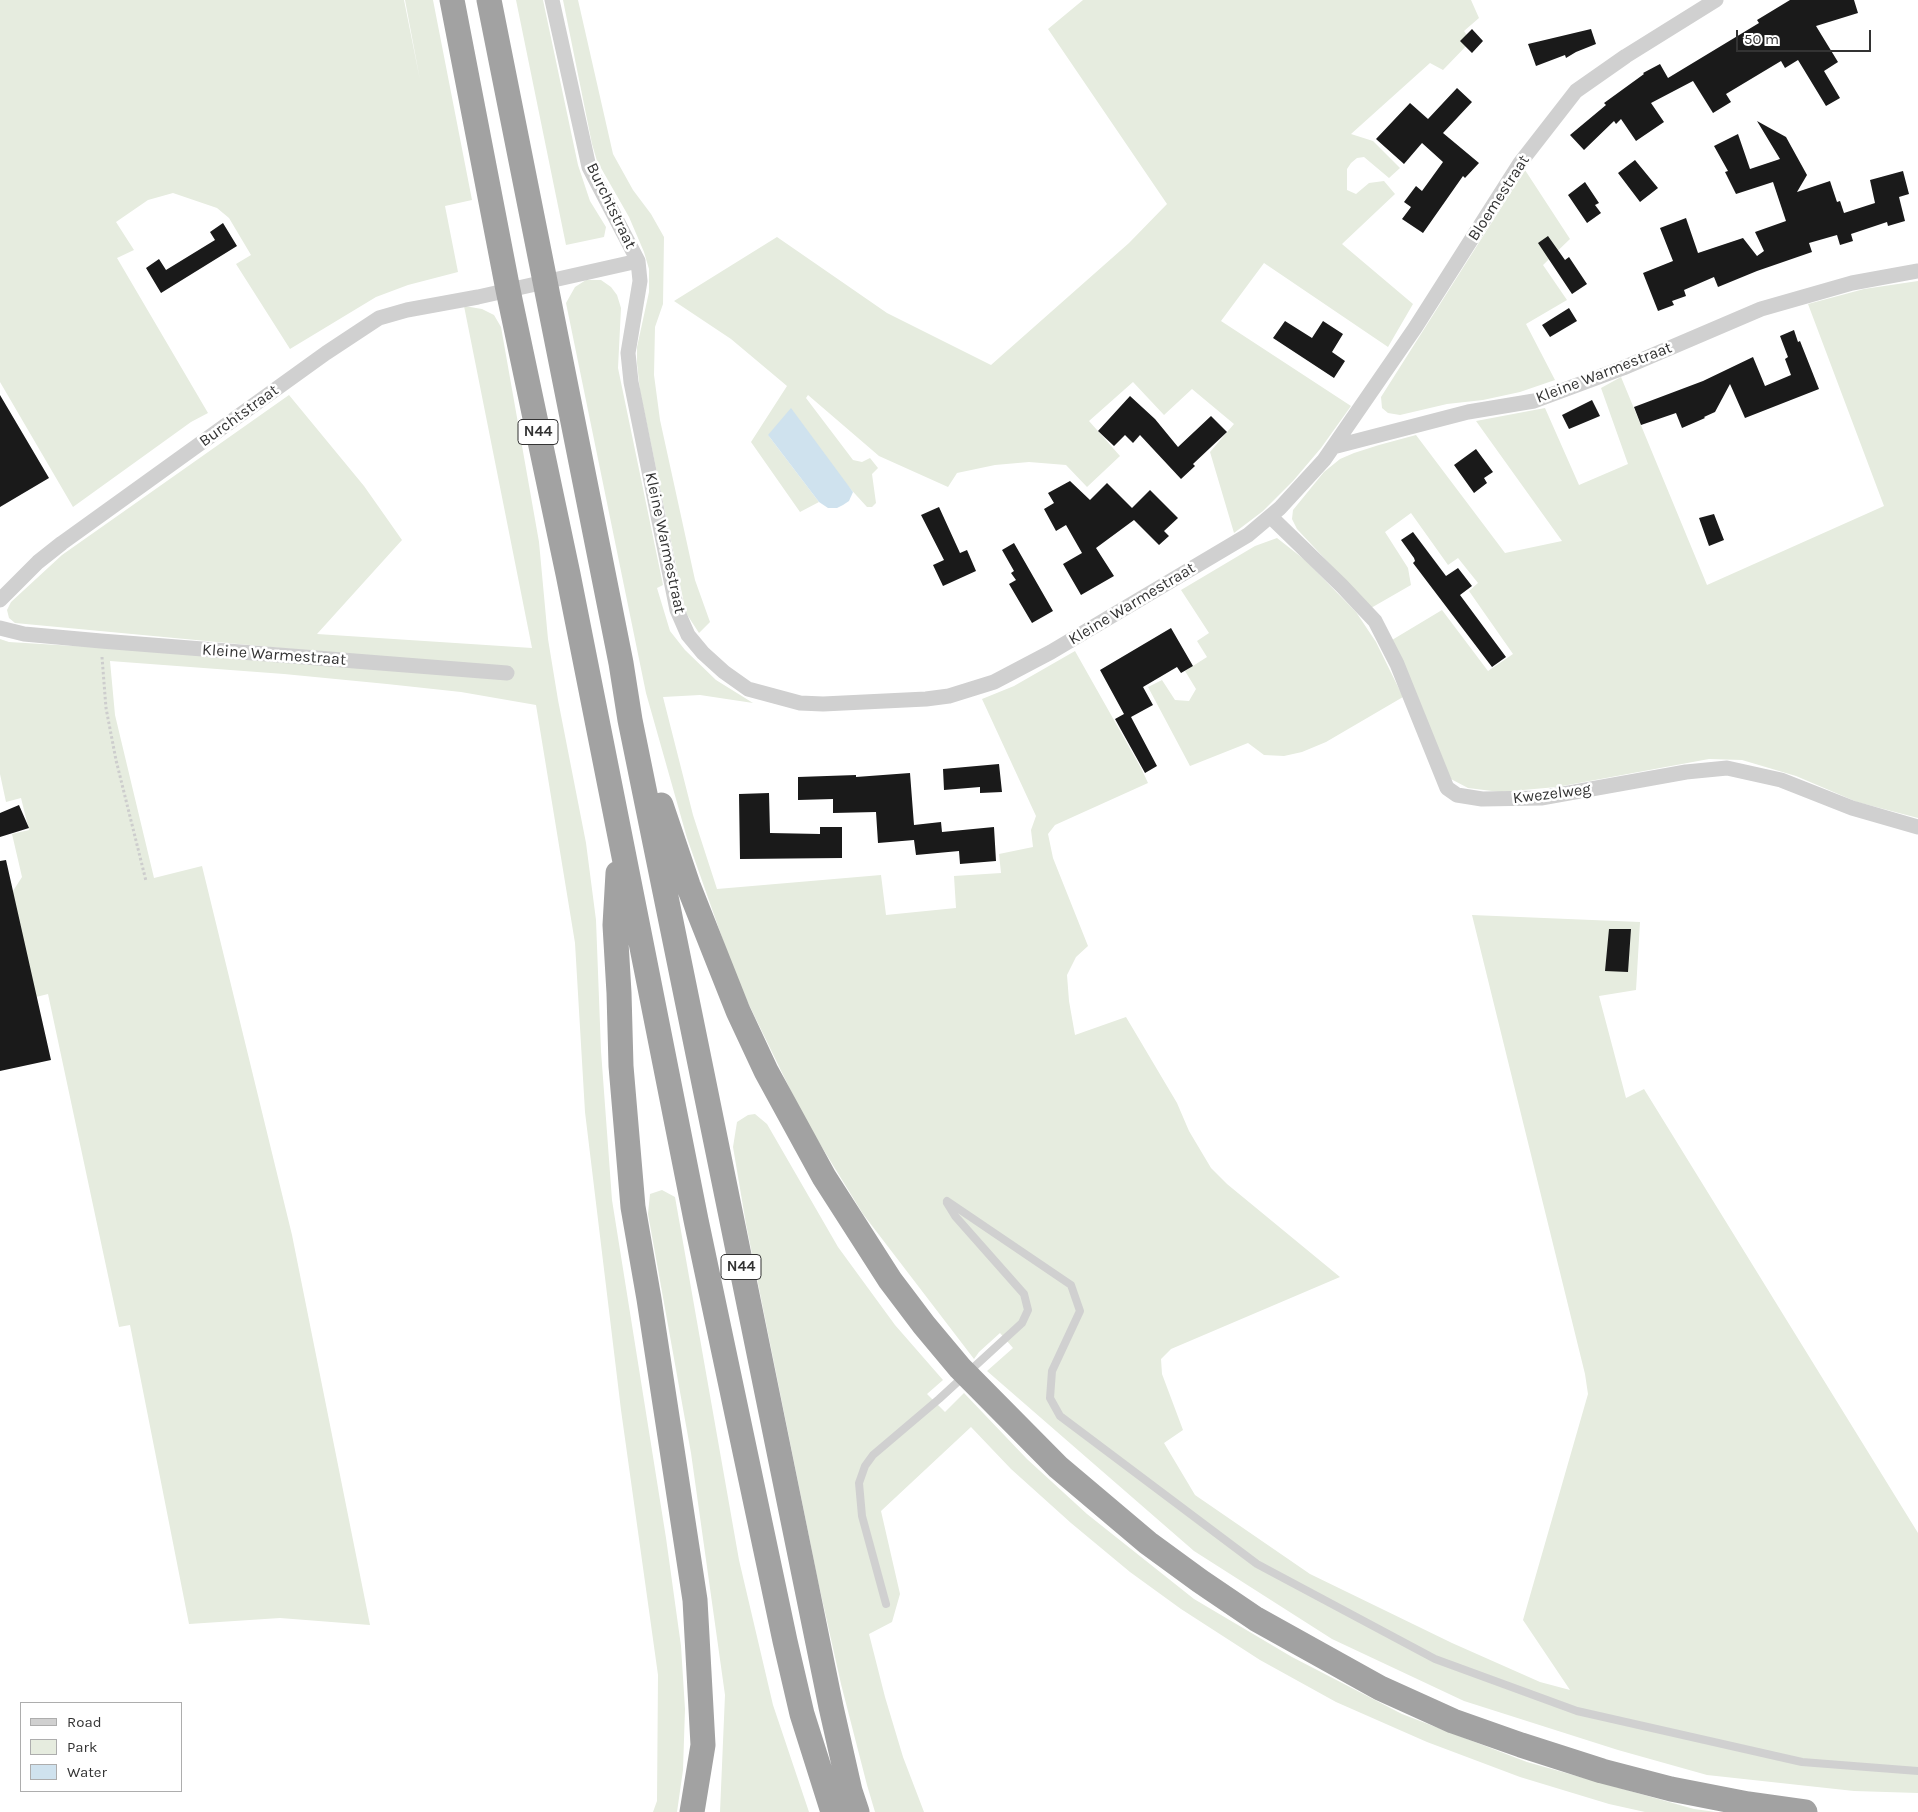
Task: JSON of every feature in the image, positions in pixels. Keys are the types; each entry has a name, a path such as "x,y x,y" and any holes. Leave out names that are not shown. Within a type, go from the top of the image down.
{"highway":[{"name":"N44","path":"452,0 508,290 568,574 620,838 615,925 621,1066 633,1208 649,1299 696,1609 703,1745 692,1812"},
{"name":"N44","path":"489,0 546,281 572,425 621,663 630,720 831,1707 850,1791 857,1812"},
{"path":"621,663 657,792 688,885 738,1011 766,1071 794,1124 853,1225 890,1280 918,1317 960,1368 1058,1467 1148,1543 1200,1581 1256,1619 1380,1688 1453,1721 1602,1771 1671,1789 1748,1804 1805,1812"},
{"path":"620,838 696,1220 785,1642 802,1714 833,1812"}],"street":[{"name":"Burchtstraat","path":"0,600 38,562 62,543 359,330 379,318 406,310 478,297 638,261 590,167 552,0"},
{"name":"Bloemestraat","path":"1333,447 1415,328 1520,163 1576,91 1626,56 1716,0"},
{"name":"Kleine Warmestraat","path":"638,261 640,281 628,353 631,382 677,610 688,635 704,653 724,672 748,689 800,702 823,704 926,699 949,696 994,682 1043,656 1248,535 1271,517 1324,460 1333,447 1468,412 1534,401 1623,368 1760,309 1852,283 1918,271"},
{"name":"Kwezelweg","path":"1271,517 1342,586 1374,621 1397,664 1447,788 1457,795 1482,800 1540,798 1686,772 1726,768 1781,780 1852,808 1918,827"},
{"name":"Kleine Warmestraat","path":"0,628 24,634 101,642 507,673"}],"lane":[{"path":"886,1604 862,1516 859,1483 865,1466 873,1455 939,1399 1022,1323 1028,1310 1024,1294 955,1216 947,1202 1071,1285 1080,1311 1052,1371 1050,1398 1060,1416 1257,1564 1434,1659 1577,1711 1802,1762 1918,1770"}],"path":[{"path":"101,642 106,708 116,760 146,882"}],"green space":[{"path":"0,0 404,0 420,80 405,0 433,0 472,200 445,206 458,272 408,285 376,297 290,349 236,264 251,255 229,218 217,208 173,193 148,200 116,222 134,250 117,258 208,413 191,422 73,507 0,382"},
{"path":"516,0 543,0 578,165 590,201 606,227 604,237 566,245"},
{"path":"563,0 578,0 613,154 633,190 651,214 664,237 663,304 655,327 654,375 660,420 695,580 710,622 699,633 686,613 640,391 637,347 649,292 649,269 629,217 597,161"},
{"path":"1083,0 1471,0 1479,18 1464,31 1471,41 1443,70 1430,63 1351,134 1373,141 1400,168 1389,178 1364,157 1357,158 1351,163 1347,169 1347,190 1356,194 1369,183 1384,181 1395,194 1342,244 1413,304 1388,347 1264,263 1221,321 1351,406 1321,448 1293,481 1263,511 1234,533 1210,452 1234,424 1192,389 1164,415 1133,382 1089,421 1120,456 1087,487 1066,465 1029,462 995,465 957,473 948,487 879,456 808,395 806,398 853,460 862,462 870,458 878,468 872,474 876,503 872,507 867,507 846,484 768,435 819,502 800,512 751,442 787,386 731,339 674,301 777,237 887,313 991,365 1129,243 1167,204 1048,29"},
{"path":"1525,170 1570,239 1543,265 1567,300 1526,324 1555,380 1520,392 1483,400 1447,404 1400,415 1388,413 1382,408 1381,397"},
{"path":"586,280 601,280 611,287 617,295 621,308 618,368 663,585 657,588 670,631 685,650 716,680 753,703 700,695 663,697 693,815 717,889 881,875 886,915 956,908 954,876 1001,873 999,854 1033,847 1031,830 1036,816 982,699 1014,686 1075,651 1148,783 1055,825 1048,834 1053,858 1088,946 1076,957 1067,975 1075,1035 1126,1017 1177,1103 1189,1131 1211,1168 1227,1184 1340,1277 1171,1349 1161,1359 1162,1374 1183,1430 1164,1443 1195,1495 1310,1574 1452,1643 1540,1682 1570,1690 1523,1620 1588,1394 1585,1374 1472,915 1640,922 1636,990 1599,996 1626,1098 1644,1089 1918,1533 1918,1793 1854,1791 1707,1775 1618,1750 1464,1701 1332,1639 1194,1551 987,1371 1013,1348 1000,1333 974,1359 863,1214 804,1118 737,980 687,838 646,693 566,303 575,287"},
{"path":"1918,281 1918,818 1857,802 1796,776 1742,760 1709,759 1557,787 1500,792 1468,788 1449,778 1392,640 1442,610 1488,671 1513,654 1469,591 1478,583 1458,558 1448,565 1411,513 1385,532 1408,568 1411,585 1371,608 1297,529 1292,519 1293,510 1324,472 1340,459 1354,453 1416,435 1505,553 1562,541 1476,421 1545,408 1579,485 1628,464 1601,388 1621,377 1707,585 1884,506 1808,304 1864,289"},
{"path":"464,306 482,309 494,315 501,327 539,542 548,639 558,700 586,843 596,920 601,1051 612,1200 666,1538 681,1646 685,1709 683,1770 677,1812 653,1812 657,1801 658,1675 621,1410 585,1112 575,943 536,705 461,692 387,684 110,661 115,715 154,878 202,866 292,1235 370,1625 280,1618 189,1624 130,1325 119,1327 48,994 0,1006 11,894 22,877 12,834 29,830 21,798 6,802 0,774 0,639 9,642 74,646 334,653 15,623 9,618 7,610 11,602 62,555 289,395 364,486 402,540 317,634 532,648"},
{"path":"1277,538 1305,560 1356,612 1376,642 1403,697 1326,742 1302,752 1284,756 1264,755 1248,743 1190,766 1148,687 1162,680 1175,700 1189,701 1196,689 1185,671 1207,657 1197,641 1209,633 1181,590 1255,546"},
{"path":"755,1114 767,1124 838,1247 895,1325 943,1380 927,1394 945,1412 964,1393 1027,1459 1087,1514 1194,1599 1292,1657 1402,1714 1527,1762 1694,1809 1716,1812 1645,1812 1609,1804 1520,1777 1427,1742 1336,1702 1260,1660 1181,1609 1130,1572 1071,1523 1011,1469 971,1427 881,1511 900,1594 892,1622 869,1634 903,1757 924,1812 875,1812 841,1684 818,1581 746,1224 733,1147 737,1122 748,1115"},
{"path":"662,1190 675,1197 739,1560 773,1705 809,1812 720,1812 725,1695 691,1453 648,1214 650,1194"}],"water":[{"path":"791,408 853,492 849,501 837,508 828,508 819,502 768,435"}],"building":[{"path":"1790,0 1854,0 1858,13 1816,26 1838,62 1824,71 1840,98 1826,106 1798,60 1785,68 1781,61 1726,94 1731,102 1713,113 1693,81 1651,103 1664,122 1636,141 1621,119 1616,124 1614,121 1584,150 1570,135 1606,105 1604,103 1643,73 1660,64 1668,78 1759,23 1757,20"},
{"path":"1472,29 1483,41 1472,53 1460,41"},
{"path":"1591,29 1596,44 1566,58 1565,55 1536,66 1528,44"},
{"path":"1457,88 1472,102 1443,133 1479,163 1465,178 1463,176 1423,233 1402,219 1411,207 1404,202 1416,186 1422,191 1443,162 1422,143 1404,164 1376,139 1410,103 1428,119"},
{"path":"1757,121 1786,137 1807,175 1797,192 1830,181 1837,202 1840,201 1844,213 1875,203 1870,180 1903,171 1909,194 1899,197 1905,221 1888,226 1887,222 1851,234 1853,241 1840,245 1837,235 1809,243 1812,252 1718,287 1714,277 1684,290 1686,296 1672,301 1674,305 1658,311 1643,273 1673,261 1660,228 1686,218 1698,253 1743,238 1757,256 1764,251 1755,232 1786,221 1773,182 1736,194 1725,172 1728,171 1714,146 1738,134 1750,169 1780,159"},
{"path":"1635,160 1658,188 1640,202 1618,173"},
{"path":"1585,182 1599,203 1595,205 1601,213 1587,223 1568,195"},
{"path":"223,223 237,246 161,293 146,268 159,259 166,270 215,240 210,232"},
{"path":"1548,236 1565,260 1569,257 1587,284 1572,294 1538,243"},
{"path":"1569,308 1577,321 1550,337 1542,325"},
{"path":"1285,321 1312,338 1323,321 1343,334 1332,352 1345,361 1334,378 1273,338"},
{"path":"1794,330 1819,389 1745,418 1730,384 1715,412 1705,418 1682,428 1676,413 1641,425 1634,407 1703,381 1753,357 1765,386 1791,375 1785,359 1788,357 1780,336"},
{"path":"0,395 49,478 0,507"},
{"path":"1130,396 1155,419 1178,447 1211,416 1227,432 1193,464 1195,466 1181,479 1140,435 1133,443 1125,435 1114,446 1098,431"},
{"path":"1592,400 1600,416 1569,429 1562,415"},
{"path":"1476,449 1493,472 1484,478 1487,483 1474,493 1454,465"},
{"path":"1070,481 1090,500 1107,483 1132,508 1150,490 1178,518 1164,531 1169,536 1159,545 1134,520 1096,548 1114,576 1081,595 1063,564 1082,553 1066,525 1056,531 1044,509 1054,503 1048,493"},
{"path":"939,507 960,553 967,550 976,571 943,586 933,565 944,560 921,515"},
{"path":"1714,514 1724,540 1709,546 1699,518"},
{"path":"1413,532 1446,576 1458,568 1472,586 1460,595 1506,657 1492,667 1413,563 1415,561 1414,558 1401,540"},
{"path":"1014,543 1053,611 1032,623 1009,584 1016,580 1011,573 1014,571 1002,550"},
{"path":"1171,628 1193,666 1181,673 1177,667 1143,687 1153,705 1131,717 1157,766 1145,773 1115,719 1124,714 1100,670"},
{"path":"999,764 1002,792 980,793 980,787 944,790 943,769"},
{"path":"910,773 914,825 941,822 942,832 994,827 996,861 960,864 959,851 916,855 914,840 878,843 876,812 833,813 833,799 798,800 798,777 856,775 856,777"},
{"path":"769,793 770,833 820,834 820,827 842,827 842,858 740,859 739,794"},
{"path":"19,805 29,828 0,837 0,813"},
{"path":"6,860 51,1060 0,1071 0,861"},
{"path":"1609,929 1631,929 1628,972 1605,971"}]}
